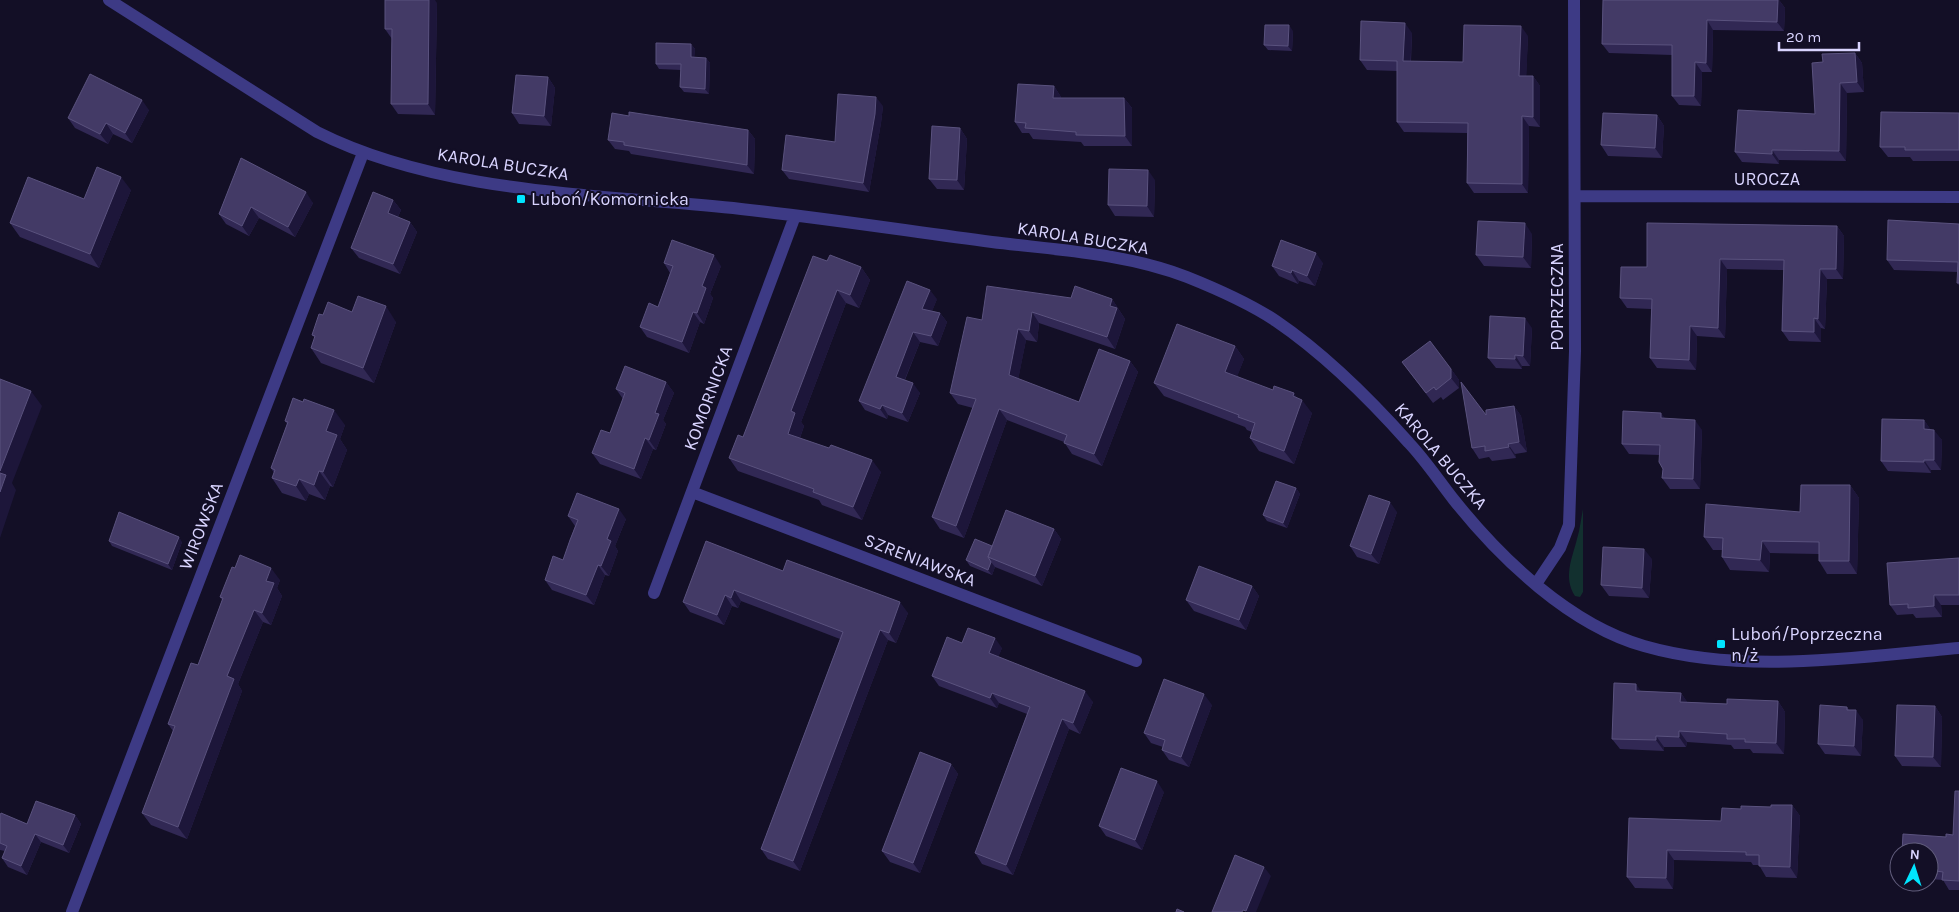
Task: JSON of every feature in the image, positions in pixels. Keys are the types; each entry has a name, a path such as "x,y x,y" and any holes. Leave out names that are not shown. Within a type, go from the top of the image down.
{"street":[{"name":"KAROLA BUCZKA","path":"109,0 166,34 308,127 340,144 363,153 420,169 507,186 795,216 1132,260 1187,277 1249,306 1277,322 1297,337 1370,400 1414,448 1450,496 1495,549 1536,584 1581,617 1614,636 1641,645 1694,657 1749,661 1814,660 1959,648"},
{"name":"POPRZECZNA","path":"1536,584 1560,548 1569,525 1574,361 1574,0"},
{"name":"WIROWSKA","path":"72,912 363,153"},
{"name":"UROCZA","path":"1575,196 1959,197"},
{"name":"KOMORNICKA","path":"654,594 795,216"},
{"name":"SZRENIAWSKA","path":"692,492 1136,661"}],"green space":[{"path":"1583,509 1583,592 1580,597 1575,596 1571,589 1569,575"}],"building":[{"path":"385,0 429,0 428,104 391,104 392,29 385,29"},
{"path":"1603,0 1778,0 1777,22 1707,20 1706,63 1695,62 1694,96 1672,96 1672,45 1602,44"},
{"path":"1361,21 1405,23 1403,61 1463,62 1464,25 1521,26 1519,76 1533,76 1533,117 1522,116 1522,184 1467,183 1468,123 1397,122 1397,61 1360,60"},
{"path":"1265,25 1289,25 1288,46 1264,45"},
{"path":"656,43 691,44 691,57 706,58 705,89 680,87 681,64 656,64"},
{"path":"1855,53 1857,82 1840,83 1839,151 1772,150 1772,154 1735,152 1738,110 1815,114 1812,63 1823,62 1822,54"},
{"path":"90,74 142,100 125,133 106,123 100,134 68,118"},
{"path":"516,75 548,77 544,116 512,113"},
{"path":"1018,84 1054,86 1053,98 1124,98 1125,136 1076,135 1076,132 1025,128 1026,123 1015,122"},
{"path":"838,94 876,97 875,114 863,183 782,170 786,135 835,142"},
{"path":"629,112 748,130 747,165 624,145 624,142 608,140 612,113 629,116"},
{"path":"1881,112 1959,113 1959,150 1905,150 1905,147 1880,147"},
{"path":"1603,113 1657,115 1655,148 1601,145"},
{"path":"932,126 960,128 957,180 929,179"},
{"path":"241,158 306,192 288,227 251,207 242,226 219,214"},
{"path":"97,167 121,177 90,254 10,223 28,177 84,199"},
{"path":"1109,169 1148,170 1147,206 1108,205"},
{"path":"373,192 393,200 388,213 410,222 393,264 351,248"},
{"path":"1888,220 1959,224 1959,283 1957,283 1958,262 1887,260"},
{"path":"1478,221 1525,223 1523,257 1476,255"},
{"path":"1647,223 1837,226 1836,269 1820,269 1818,319 1814,318 1814,332 1782,331 1784,260 1720,259 1718,328 1690,326 1689,360 1650,358 1652,299 1620,298 1621,267 1647,267"},
{"path":"672,240 714,255 702,286 706,288 697,313 693,312 682,342 640,327 649,303 658,307 673,266 664,263"},
{"path":"1281,240 1316,253 1307,276 1292,270 1291,273 1272,266"},
{"path":"830,255 861,267 850,295 837,290 791,411 795,413 788,434 829,448 831,445 872,460 853,507 813,492 814,489 729,458 738,435 743,437 813,256 827,261"},
{"path":"907,281 930,290 922,309 940,313 931,336 913,332 896,377 913,383 902,413 882,405 880,409 859,401"},
{"path":"987,286 1071,298 1075,286 1112,299 1110,306 1117,308 1107,337 1032,312 1029,331 1018,329 1009,375 1079,402 1099,349 1130,361 1094,454 1064,443 1067,435 999,409 956,526 932,517 976,399 950,393 967,317 982,320"},
{"path":"358,296 386,306 363,368 311,348 315,336 312,335 319,314 323,315 328,302 352,312"},
{"path":"1490,316 1525,318 1523,356 1515,355 1515,359 1488,358"},
{"path":"1177,324 1235,346 1225,372 1273,390 1274,386 1294,393 1293,396 1302,400 1284,451 1250,438 1255,423 1238,417 1239,415 1154,383"},
{"path":"1430,341 1451,369 1451,378 1436,390 1434,387 1426,393 1402,362"},
{"path":"625,366 666,382 655,413 659,414 649,440 645,438 634,469 592,453 601,430 610,433 625,393 616,389"},
{"path":"0,379 31,391 0,471"},
{"path":"1461,382 1486,415 1486,410 1514,406 1519,442 1508,444 1509,447 1485,451 1485,446 1472,448"},
{"path":"293,398 303,402 304,399 334,410 326,431 337,435 323,472 319,471 314,485 299,479 296,486 272,478 275,470 271,468 288,422 285,421"},
{"path":"1623,411 1661,413 1661,418 1695,420 1693,479 1662,478 1663,469 1659,462 1660,445 1622,444"},
{"path":"1882,419 1924,420 1924,429 1934,430 1934,460 1924,460 1924,462 1881,461"},
{"path":"0,473 6,475 0,492"},
{"path":"1276,481 1296,488 1283,523 1263,515"},
{"path":"1801,485 1850,485 1849,561 1819,561 1819,542 1762,541 1760,560 1722,557 1723,538 1704,537 1706,504 1800,512"},
{"path":"577,493 619,509 607,539 611,541 601,566 598,565 586,595 545,580 553,556 563,560 578,520 568,516"},
{"path":"1369,495 1390,502 1371,554 1350,546"},
{"path":"1006,510 1054,529 1035,576 988,557"},
{"path":"119,512 179,537 168,564 109,541"},
{"path":"975,539 992,546 988,557 991,562 988,570 966,560"},
{"path":"706,541 783,571 787,560 900,602 889,633 880,630 793,861 761,849 843,632 734,590 731,598 725,595 717,615 683,602"},
{"path":"1603,547 1644,549 1642,588 1601,585"},
{"path":"240,555 271,568 266,581 274,583 262,613 254,610 227,676 234,679 178,827 142,813 175,726 168,724 191,663 198,665 223,598 220,597 232,567 235,568"},
{"path":"1959,558 1959,595 1934,595 1934,606 1908,608 1908,604 1890,605 1887,563"},
{"path":"1199,566 1252,586 1239,620 1186,600"},
{"path":"968,628 995,638 989,653 1085,691 1073,723 1062,719 1006,865 975,853 1030,707 992,693 990,698 932,676 947,637 962,643"},
{"path":"1164,679 1204,694 1181,757 1162,750 1165,740 1144,733"},
{"path":"1614,683 1636,684 1636,691 1681,693 1680,702 1727,704 1727,699 1778,701 1776,743 1745,742 1745,739 1727,739 1727,734 1679,731 1679,737 1656,736 1656,740 1612,739"},
{"path":"1820,705 1847,707 1847,710 1856,710 1854,746 1818,744"},
{"path":"1897,705 1935,706 1933,757 1895,756"},
{"path":"920,752 951,764 913,863 882,851"},
{"path":"1121,768 1157,781 1135,840 1099,826"},
{"path":"1955,791 1959,791 1959,881 1942,880 1943,872 1939,871 1939,842 1903,842 1903,834 1946,837 1946,834 1953,835"},
{"path":"36,801 75,815 63,845 35,834 21,866 2,858 7,846 0,843 0,815 1,813 27,824"},
{"path":"1771,805 1792,805 1790,867 1759,866 1759,855 1746,855 1746,852 1667,850 1666,878 1627,877 1629,818 1721,821 1722,808 1741,809 1741,806 1771,807"},
{"path":"1235,855 1264,867 1246,911 1212,912"}],"place":[{"name":"Luboń/Komornicka","path":"521,199"},
{"name":"Luboń/Poprzeczna n/ż","path":"1721,644"}]}
